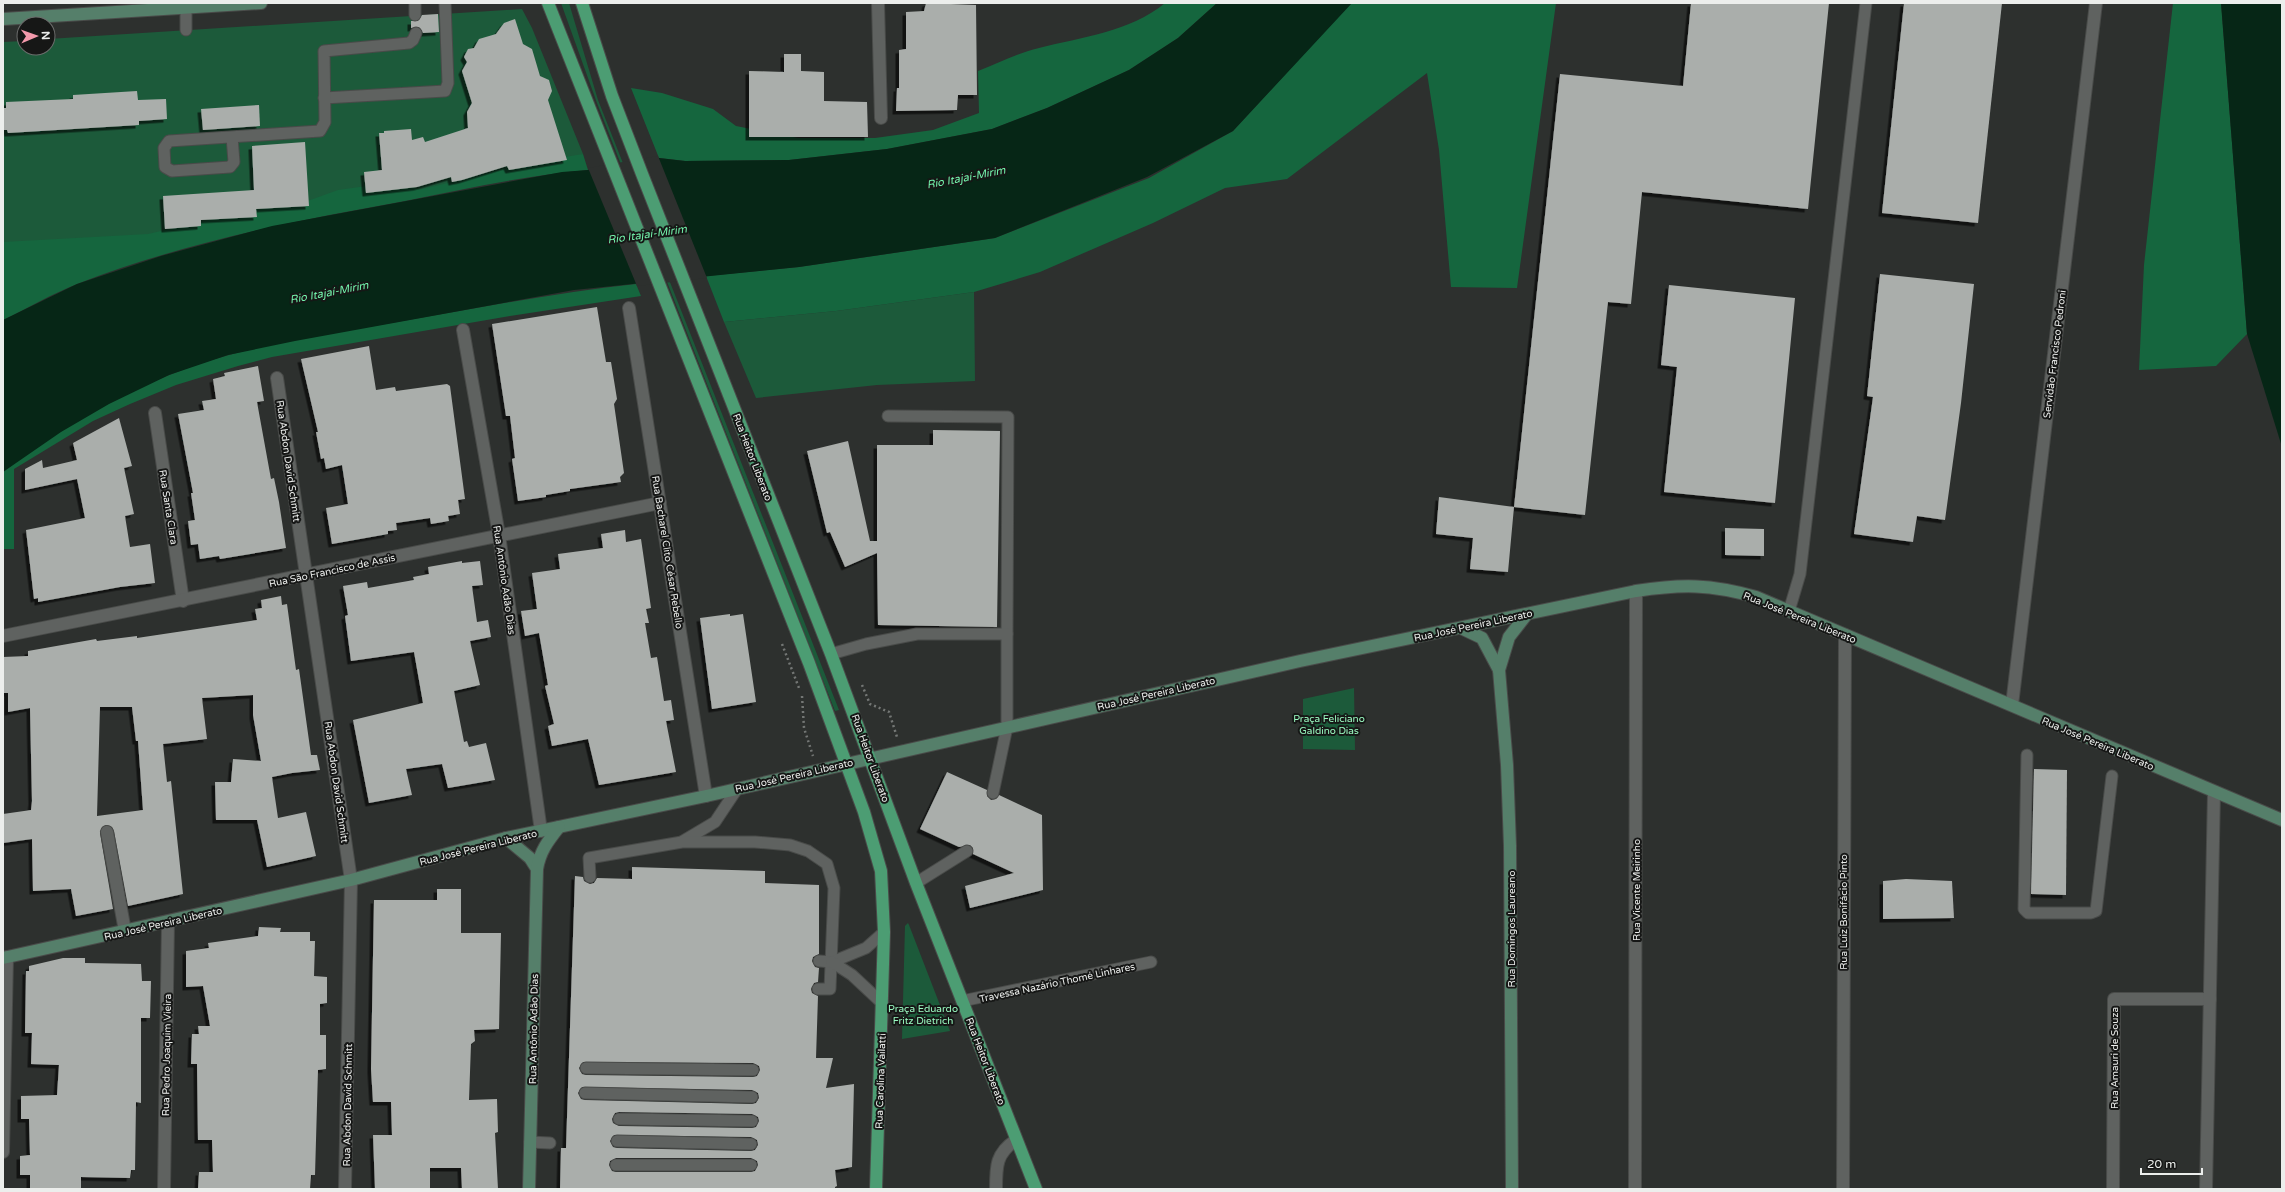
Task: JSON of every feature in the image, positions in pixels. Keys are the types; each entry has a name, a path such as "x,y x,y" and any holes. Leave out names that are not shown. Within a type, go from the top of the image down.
{"main road":[{"path":"3,19 260,3"},
{"path":"548,3 588,107 682,337 846,763"},
{"name":"Rua Heitor Liberato","path":"582,3 612,96 871,757 916,883 1036,1189"},
{"name":"Rua José Pereira Liberato","path":"5,958 351,880 506,838 706,796 1300,660 1636,591 1685,585 1707,586 1756,597 2282,820"},
{"name":"Rua Domingos Laureano","path":"1512,1189 1510,846 1507,765 1499,670 1508,637 1527,614"},
{"name":"Rua Domingos Laureano","path":"1461,628 1482,638 1499,670"},
{"name":"Rua Carolina Vailatti","path":"846,763 864,812 881,871 884,932 876,1189"},
{"name":"Rua Antônio Adão Dias","path":"529,1189 537,869 539,856 545,845 559,827"},
{"path":"506,838 530,858 537,869"}],"street":[{"path":"878,3 881,118"},
{"name":"Servidão Francisco Pedroni","path":"2012,705 2096,3"},
{"name":"Rua Bacharel Clito César Rebello","path":"629,308 706,796"},
{"name":"Rua Antônio Adão Dias","path":"463,330 499,535 541,831"},
{"name":"Rua Abdon David Schmitt","path":"277,378 351,880 345,1189"},
{"name":"Rua Santa Clara","path":"155,413 183,600"},
{"name":"Rua São Francisco de Assis","path":"3,636 306,576 660,503"},
{"name":"Rua Vicente Meirinho","path":"1635,1189 1636,591"},
{"name":"Rua Luiz Bonifácio Pinto","path":"1843,1189 1845,635"},
{"path":"2206,1189 2214,792"},
{"path":"107,832 125,931"},
{"name":"Rua Pedro Joaquim Vieira","path":"164,1189 168,922"},
{"path":"3,1152 5,958"},
{"name":"Rua Amauri de Souza","path":"2113,1189 2114,999 2210,999"},
{"path":"996,1189 996,1166 1005,1147 1016,1140"}],"lane":[{"path":"415,3 415,15"},
{"path":"324,98 445,91 448,83 445,3"},
{"path":"1788,611 1800,574 1802,561 1866,3"},
{"path":"186,8 186,30"},
{"path":"232,137 234,162 227,168 169,171 165,167 164,148 169,141 320,131 325,122 323,53 325,50 409,43 413,40 416,34"},
{"path":"888,416 1008,417 1007,727 993,793"},
{"path":"831,654 859,646 917,634 1007,634"},
{"path":"2027,755 2024,909 2028,913 2091,912 2096,910 2112,776"},
{"path":"682,842 715,822 737,789"},
{"path":"590,877 589,858 682,842 755,842 790,845 808,851 827,864 834,888 830,990 818,989"},
{"path":"916,883 967,851"},
{"path":"819,961 832,962 866,948 884,932"},
{"path":"832,962 852,975 882,1003"},
{"name":"Travessa Nazário Thomé Linhares","path":"962,1002 1151,962"},
{"path":"586,1068 753,1070"},
{"path":"585,1092 752,1097"},
{"path":"619,1119 752,1121"},
{"path":"617,1141 751,1144"},
{"path":"530,1142 550,1143"},
{"path":"616,1165 751,1165"}],"path":[{"path":"870,704 889,712 902,750"},
{"path":"804,728 817,770"}],"green space":[{"path":"561,3 569,3 598,100 839,710 835,711 597,103"},
{"path":"1165,3 1217,3 1178,38 1129,70 1047,108 992,129 887,149 789,160 685,161 659,158 631,88 662,93 713,109 736,126 798,138 875,138 933,130 979,113 978,71 1031,50 1089,37 1121,27 1137,21"},
{"path":"1351,3 1556,3 1517,288 1451,287 1439,150 1427,73 1287,179 1225,188 1153,223 1040,272 974,292 836,311 724,322 706,276 799,267 995,238 1149,178 1233,131"},
{"path":"2173,3 2221,3 2247,334 2216,366 2139,370 2144,265"},
{"path":"522,9 532,28 583,154 566,163 419,192 380,197 3,292 3,42 16,41 16,56 56,56 56,38"},
{"path":"583,154 588,170 565,172 473,187 280,225 198,245 117,269 77,284 3,320 3,242 148,234 257,209 302,203 338,190 381,184 409,185 419,190 534,162"},
{"path":"636,284 641,296 510,316 272,357 176,385 130,404 93,421 14,469 14,549 3,549 3,472 28,453 82,419 110,403 169,375 229,355 298,339 580,291"},
{"path":"974,292 975,381 877,385 756,398 724,322 836,311"},
{"name":"Praça Feliciano Galdino Dias","path":"1354,688 1355,750 1303,749 1303,699"},
{"name":"Praça Eduardo Fritz Dietrich","path":"908,923 950,1031 902,1039 905,926"}],"water":[{"name":"Rio Itajaí-Mirim","path":"1217,3 1352,3 1233,131 1147,177 995,238 799,267 574,290 295,341 228,355 169,375 109,404 61,432 3,472 3,320 77,284 161,256 272,226 562,172 588,170 659,158 685,161 789,160 887,149 992,129 1047,108 1129,70 1178,38"},
{"path":"2221,3 2282,3 2282,447 2247,334"}],"pier":[{"path":"658,156 707,278 637,286 588,168"}],"building":[{"path":"926,3 976,5 977,95 958,95 957,110 896,111 897,88 899,88 899,50 906,49 906,12 924,11"},
{"path":"1691,3 1829,3 1808,209 1642,192 1631,304 1608,302 1585,515 1514,507 1560,74 1683,86"},
{"path":"1904,3 2002,3 1978,223 1882,213"},
{"path":"438,14 439,32 423,33 419,27 411,28 411,21 418,21 422,15"},
{"path":"515,19 523,44 532,49 540,76 549,80 552,91 548,100 567,160 509,170 507,166 452,182 451,177 417,187 366,193 364,172 382,170 379,133 384,133 384,131 411,129 412,140 423,137 425,142 468,128 467,112 472,103 462,71 467,62 464,57 468,49 474,48 479,39 496,34 504,23"},
{"path":"784,54 801,54 801,71 824,72 824,101 867,102 868,137 749,137 749,71 784,72"},
{"path":"137,91 138,100 166,99 167,119 139,121 139,125 8,133 7,130 4,130 3,108 6,108 6,102 73,99 73,95"},
{"path":"259,105 260,126 203,130 201,109"},
{"path":"305,142 309,206 256,209 257,217 201,220 201,226 165,229 163,196 254,190 252,146"},
{"path":"1880,274 1974,284 1961,403 1945,520 1917,516 1913,542 1854,534 1873,397 1867,396"},
{"path":"1669,285 1795,298 1775,503 1664,492 1677,367 1661,365"},
{"path":"597,307 606,362 611,362 617,399 614,404 624,473 620,477 621,482 570,489 570,491 546,495 546,497 518,501 512,459 515,458 510,416 506,416 492,324"},
{"path":"369,346 376,390 395,387 396,391 447,384 450,386 465,499 458,500 460,514 448,516 449,521 431,524 430,518 396,523 397,530 388,531 388,534 332,544 326,508 348,504 342,465 326,469 324,458 321,459 316,432 318,432 301,359"},
{"path":"258,366 264,401 257,402 271,479 274,478 279,502 286,548 220,559 219,556 200,559 198,544 191,545 188,521 195,520 191,493 193,493 178,414 204,410 202,401 216,399 213,379 225,376 224,373"},
{"path":"119,418 132,466 124,468 134,514 125,516 130,547 150,544 155,583 120,587 38,602 38,598 34,599 26,530 85,518 77,479 25,490 25,469 42,460 43,468 77,460 73,443"},
{"path":"933,430 1000,431 997,627 878,625 877,553 845,567 830,532 827,533 807,451 848,441 870,541 877,541 877,445 933,445"},
{"path":"1439,497 1514,507 1508,572 1470,569 1473,538 1436,534"},
{"path":"1725,528 1764,529 1764,556 1725,555"},
{"path":"625,530 626,542 641,539 651,608 646,609 649,623 645,623 651,658 657,657 664,701 671,700 674,720 666,721 676,772 599,785 588,739 552,746 548,726 554,724 545,686 548,685 539,633 525,636 521,611 537,609 532,573 560,569 558,554 603,548 601,534"},
{"path":"462,561 462,563 480,561 483,585 472,586 477,622 488,620 491,637 470,641 480,685 454,691 464,742 467,741 469,747 486,743 495,780 448,788 442,764 406,769 412,795 369,803 353,720 423,703 414,652 351,661 345,616 348,615 343,586 367,582 368,588 414,580 413,577 429,574 428,567"},
{"path":"281,596 282,605 287,604 296,670 299,669 311,755 317,755 320,770 272,777 278,818 306,812 316,856 267,867 257,820 216,820 215,782 231,782 233,759 261,761 253,715 253,695 202,698 207,739 163,744 167,782 171,781 183,894 128,906 114,831 112,827 106,825 102,827 100,833 113,909 76,916 71,889 33,891 32,839 3,843 3,814 31,810 32,801 30,708 8,712 8,693 3,693 3,657 28,656 28,651 96,639 97,641 137,636 137,638 257,620 255,609 262,608 261,600","holes":["100,707 132,707 136,741 138,741 143,810 97,816"]},
{"path":"730,614 730,616 743,614 756,702 712,709 700,618"},
{"path":"2034,769 2067,770 2066,895 2031,894"},
{"path":"947,772 987,790 987,796 991,800 996,799 999,795 1042,815 1043,890 970,908 965,886 1014,873 973,854 973,848 970,845 959,847 920,829"},
{"path":"632,867 765,871 765,883 819,885 819,954 813,957 812,961 815,967 819,968 818,982 814,983 811,989 812,993 818,996 816,1058 833,1058 826,1088 854,1084 852,1167 835,1170 837,1186 835,1189 560,1189 561,1148 566,1148 575,876 583,877 584,881 590,884 594,883 597,878 632,879","holes":["583,1062 753,1063 759,1066 760,1070 757,1076 753,1077 586,1075 582,1074 579,1068","582,1087 752,1090 758,1093 759,1098 756,1103 752,1104 585,1100 581,1099 578,1093","615,1113 752,1114 758,1117 759,1121 756,1127 752,1128 619,1126 613,1123 612,1119","614,1135 751,1137 757,1140 758,1145 755,1150 751,1151 613,1147 610,1141","616,1158 751,1158 757,1161 758,1165 755,1171 751,1172 616,1172 612,1171 609,1165 610,1161"]},
{"path":"1906,879 1952,881 1954,918 1883,919 1883,881"},
{"path":"437,889 461,889 461,933 501,933 499,1029 474,1030 475,1041 471,1044 469,1100 497,1099 498,1132 495,1133 498,1189 462,1189 461,1168 430,1168 430,1189 375,1189 373,1135 392,1135 391,1102 373,1102 371,1069 374,900 437,900"},
{"path":"259,927 281,928 280,932 310,932 310,941 315,941 314,976 327,977 327,1003 320,1004 320,1035 326,1035 326,1069 318,1070 315,1175 311,1175 310,1189 198,1189 199,1172 213,1172 212,1140 198,1140 197,1064 191,1064 192,1034 199,1034 198,1026 210,1026 203,986 186,987 186,951 209,948 208,943 258,936"},
{"path":"63,958 85,958 85,963 141,964 142,981 151,981 150,1018 141,1018 141,1103 136,1102 135,1170 131,1170 130,1178 81,1177 81,1189 30,1189 30,1175 20,1175 20,1156 30,1155 29,1119 21,1119 21,1096 57,1095 59,1065 31,1064 32,1033 25,1033 26,971 29,971 29,966"}]}
